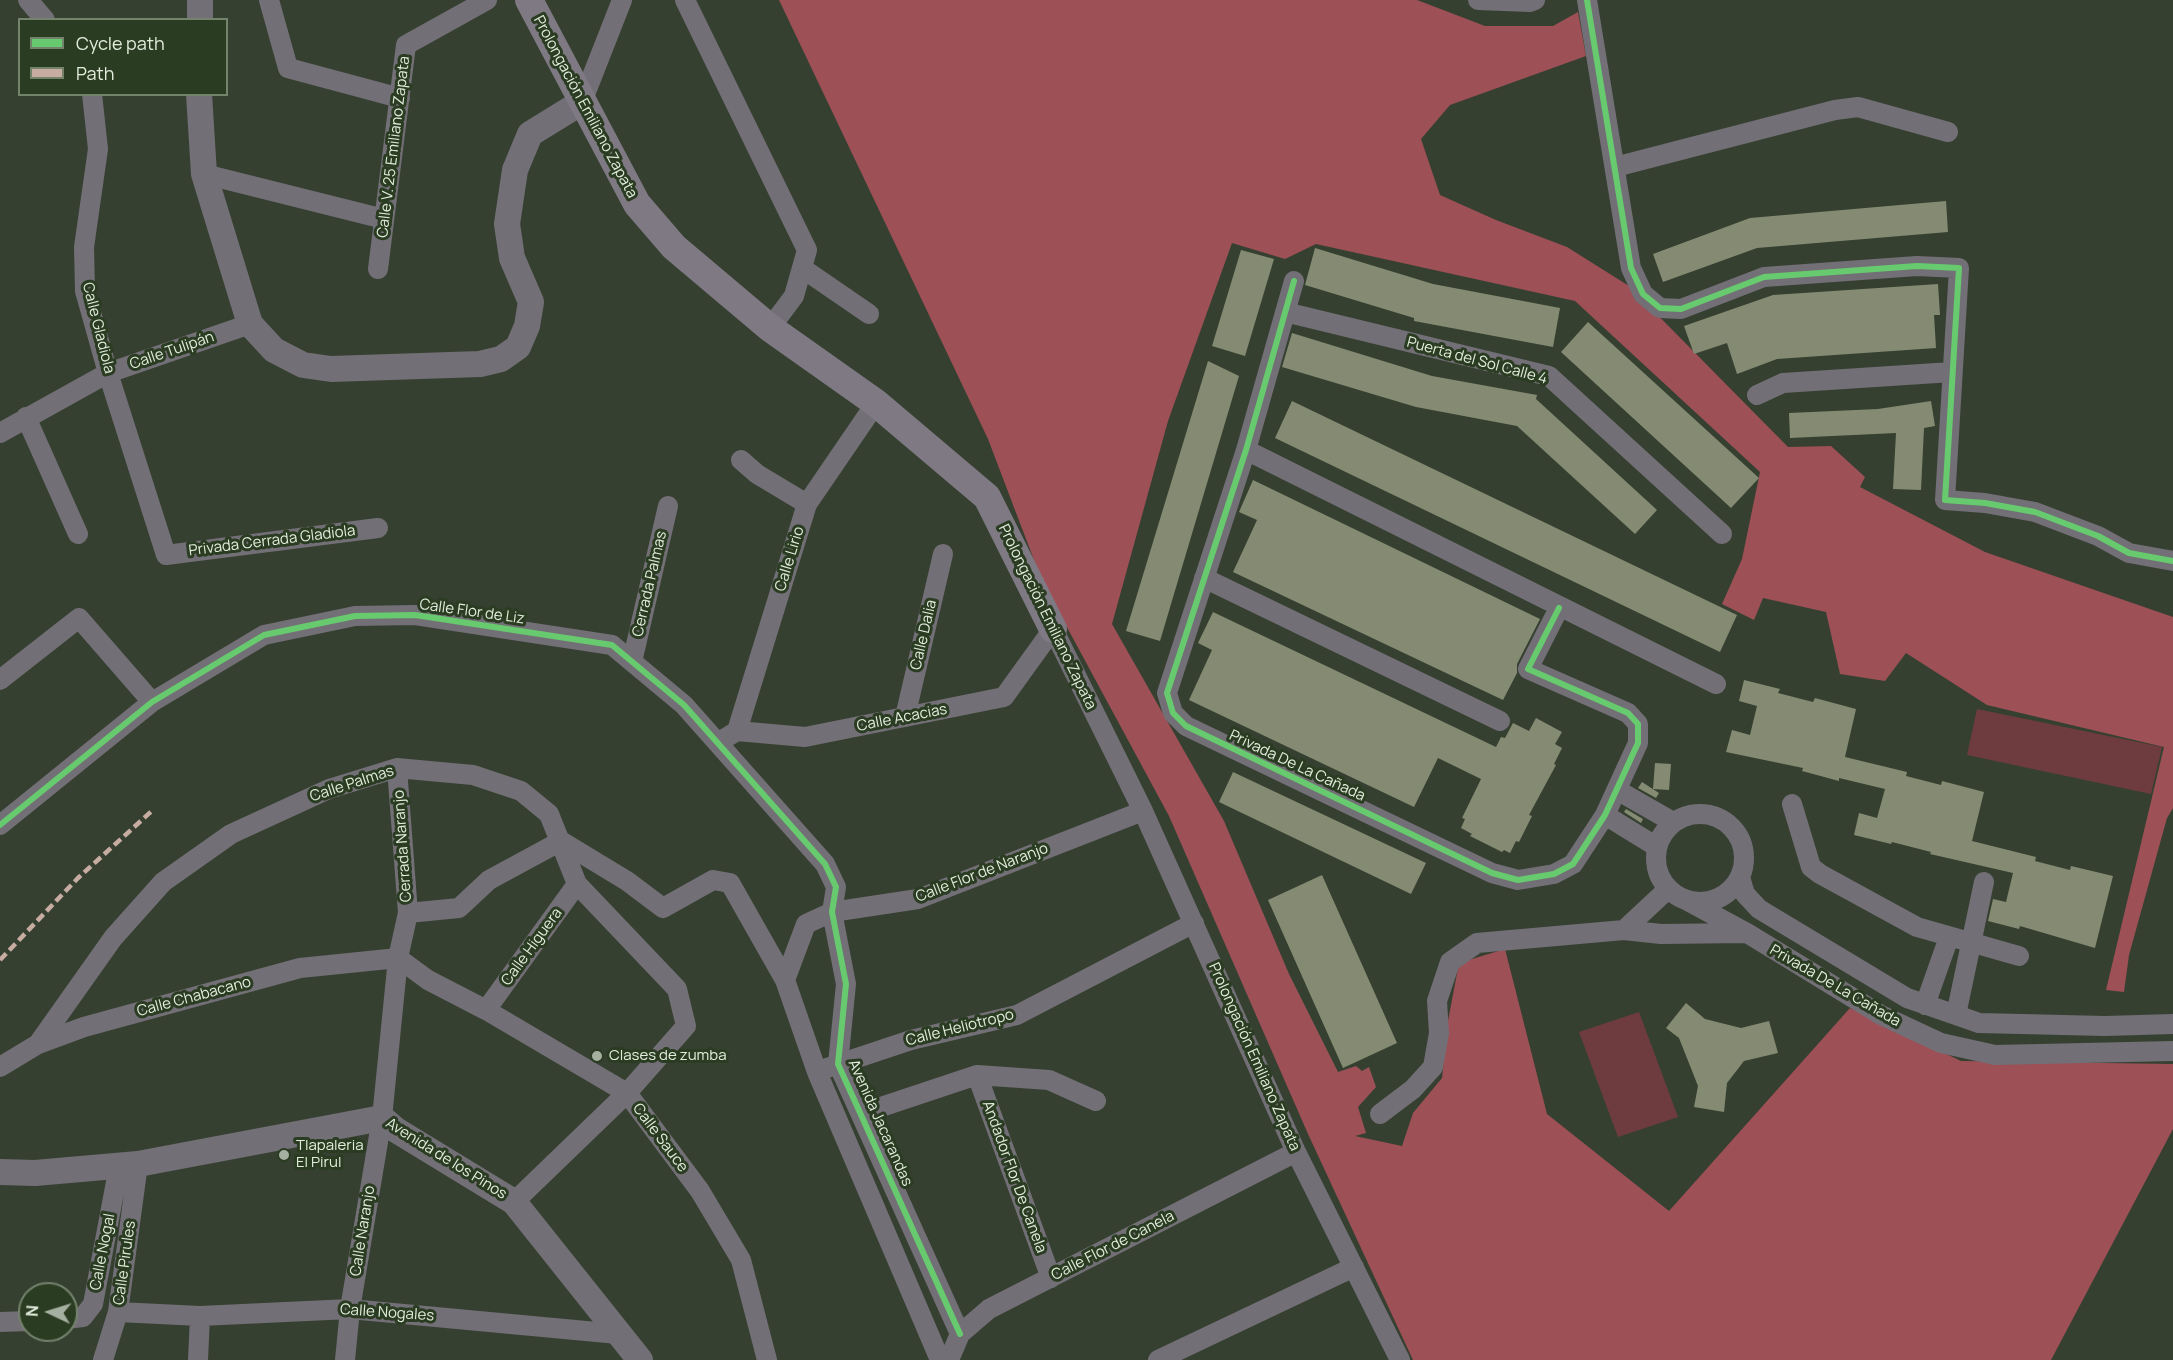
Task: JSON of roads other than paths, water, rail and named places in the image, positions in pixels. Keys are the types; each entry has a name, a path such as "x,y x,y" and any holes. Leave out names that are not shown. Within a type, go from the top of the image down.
{"main road":[{"name":"Prolongación Emiliano Zapata","path":"529,0 637,204 674,247 770,328 876,403 987,497 1053,629"}],"street":[{"path":"28,0 43,18"},
{"path":"200,0 200,18"},
{"path":"269,0 288,69 400,98"},
{"name":"Calle V. 25 Emiliano Zapata","path":"378,269 406,45 487,0"},
{"path":"200,96 204,174 250,324 274,350 303,365 331,369 480,364 501,359 518,347 527,326 531,302 512,258 507,224 515,170 530,134 582,102 622,0"},
{"path":"685,0 807,250 794,296 770,328"},
{"path":"1478,0 1535,0"},
{"path":"1587,0 1631,268 1643,294 1660,308 1681,309 1764,277 1917,266 1959,268 1945,500 1986,503 2035,512 2098,536 2129,553 2173,561"},
{"name":"Calle Gladiola","path":"92,96 98,149 84,248 85,291 108,373 166,555"},
{"path":"1615,167 1834,110 1858,107 1948,132"},
{"path":"204,174 384,219"},
{"path":"802,268 869,314"},
{"name":"Privada De La Cañada","path":"1294,282 1246,450 1167,693 1173,713 1186,726 1492,873 1518,880 1554,874 1573,864 1605,815 1638,743 1638,724 1628,713 1528,669 1559,608"},
{"name":"Puerta del Sol Calle 4","path":"1285,312 1549,376 1722,534"},
{"name":"Calle Tulipán","path":"0,433 108,373 250,324"},
{"path":"1757,395 1783,383 1953,372"},
{"name":"Calle Lirio","path":"737,731 807,504 876,403"},
{"path":"26,417 78,534"},
{"path":"1246,450 1559,608 1716,684"},
{"path":"741,460 757,474 807,504"},
{"name":"Cerrada Palmas","path":"632,662 668,506"},
{"name":"Privada Cerrada Gladiola","path":"166,555 378,528"},
{"name":"Calle Dalia","path":"905,717 943,554"},
{"path":"1204,578 1500,721"},
{"name":"Calle Flor de Liz","path":"0,825 152,702 264,635 355,616 415,615 612,645 684,705 825,864 836,887 832,912"},
{"path":"0,680 79,618 152,702"},
{"name":"Calle Acacias","path":"737,731 806,737 1004,697 1053,629"},
{"name":"Prolongación Emiliano Zapata","path":"1053,629 1143,811 1296,1152 1400,1360"},
{"path":"719,742 737,731"},
{"name":"Calle Palmas","path":"38,1044 112,938 164,882 231,834 329,789 397,768 473,776 521,790 549,814 578,884"},
{"name":"Cerrada Naranjo","path":"397,768 408,913 398,958"},
{"path":"1617,790 1673,822"},
{"path":"1792,804 1811,867 1917,927 2019,956"},
{"name":"Calle Flor de Naranjo","path":"785,980 806,924 832,912 918,899 1143,811"},
{"path":"1701,813 1716,816 1738,835 1743,849 1740,877 1730,891 1708,902 1676,894 1660,876 1656,862 1657,847 1663,833 1673,822 1686,815 1701,813"},
{"path":"1605,815 1657,847"},
{"path":"408,913 459,908 489,880 561,841 627,881 663,908 713,880 730,883 785,980 817,1072 940,1360"},
{"name":"Privada De La Cañada","path":"1740,877 1745,894 1759,909 1907,999 1978,1023 2105,1026 2173,1024"},
{"path":"1956,1015 1984,882"},
{"path":"514,1202 627,1094 686,1026 677,989 578,884"},
{"name":"Calle Higuera","path":"486,1010 578,884"},
{"path":"1624,930 1676,894"},
{"name":"Privada De La Cañada","path":"1676,894 1748,933 1881,1015 1941,1043 1995,1056 2173,1051"},
{"name":"Avenida Jacarandas","path":"832,912 846,984 838,1064 960,1334"},
{"name":"Calle Heliotropo","path":"817,1072 911,1040 1017,1015 1194,923"},
{"path":"1380,1114 1413,1089 1432,1067 1439,1033 1437,1001 1450,962 1478,943 1624,930 1661,934 1748,933"},
{"path":"1925,1005 1949,937"},
{"name":"Calle Chabacano","path":"0,1067 38,1044 84,1027 300,968 398,958"},
{"name":"Calle Sauce","path":"398,958 428,980 486,1010 627,1094 699,1191 741,1260 767,1360"},
{"name":"Calle Naranjo","path":"345,1360 350,1309 382,1118 398,958"},
{"path":"862,1113 977,1076 1049,1080 1096,1101"},
{"name":"Andador Flor De Canela","path":"977,1076 1051,1278"},
{"name":"Avenida de los Pinos","path":"0,1172 35,1173 128,1165 382,1118 396,1130 514,1202 640,1360"},
{"name":"Calle Flor de Canela","path":"949,1360 960,1334 989,1309 1296,1152"},
{"name":"Calle Pirules","path":"103,1360 118,1312 128,1165"},
{"name":"Calle Nogal","path":"78,1317 83,1317 93,1304 128,1165"},
{"path":"1158,1360 1354,1267"},
{"name":"Calle Nogales","path":"118,1312 200,1316 350,1309 618,1334"},
{"path":"198,1360 200,1316"},
{"path":"0,1322 18,1321"}],"place":[{"name":"Clases de zumba","path":"597,1056"},
{"name":"Tlapaleria El Pirul","path":"284,1155"}]}
